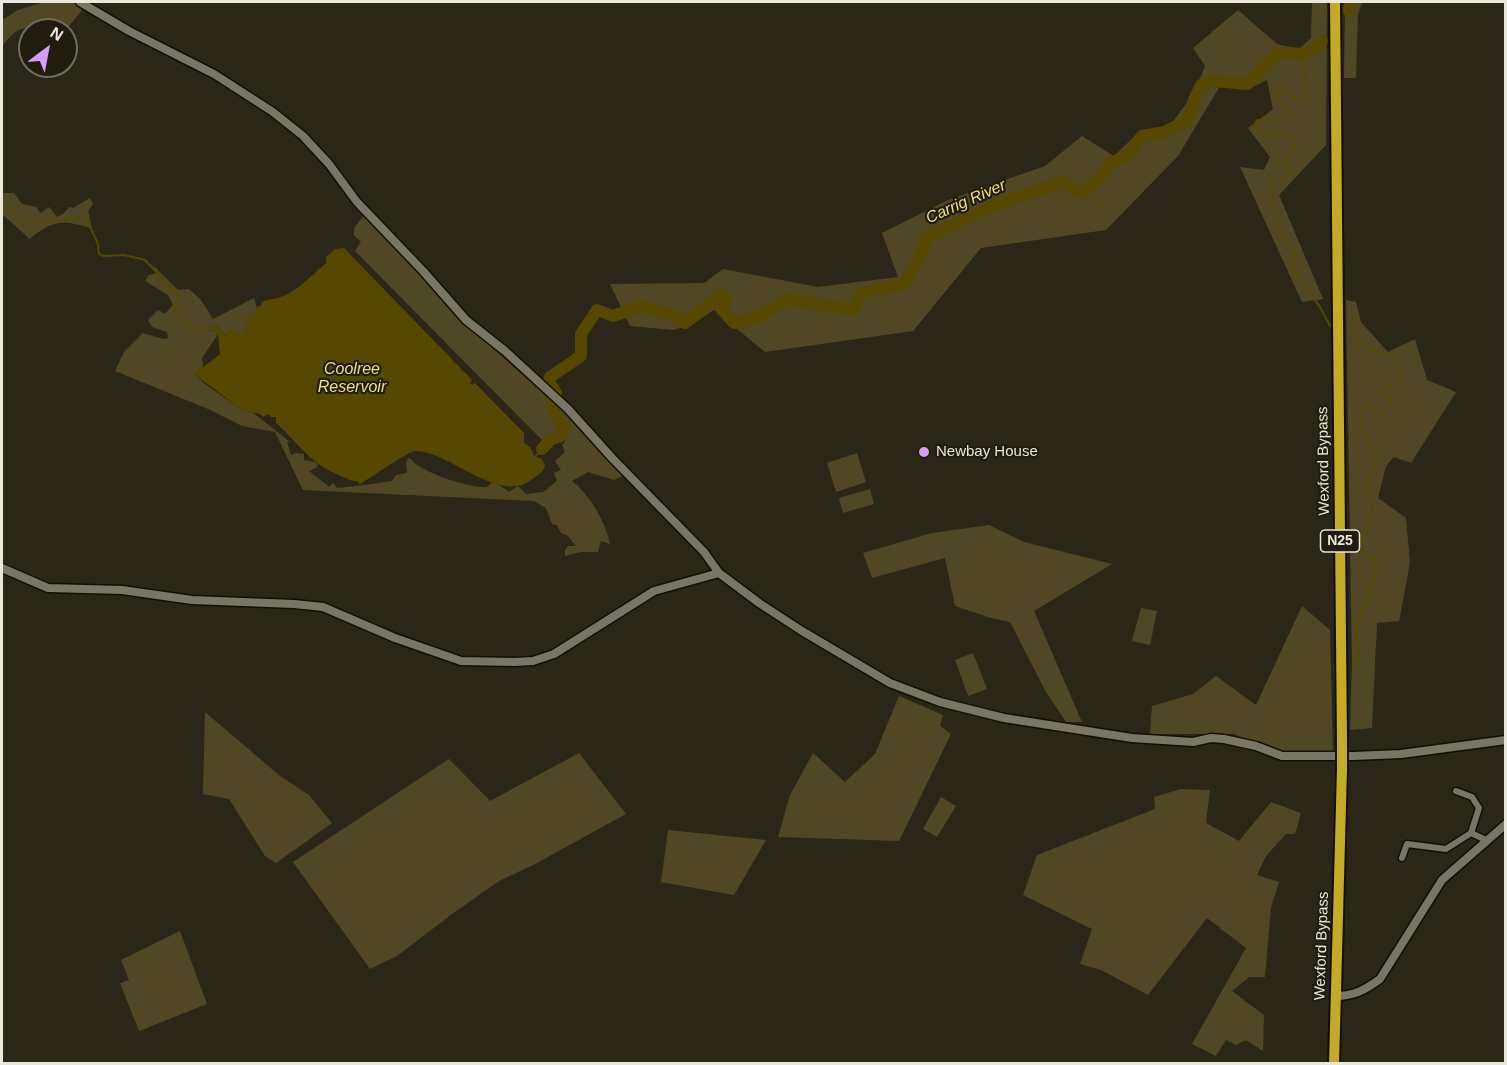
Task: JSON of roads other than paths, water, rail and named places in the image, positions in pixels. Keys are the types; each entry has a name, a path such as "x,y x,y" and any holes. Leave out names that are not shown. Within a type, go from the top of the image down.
{"highway":[{"name":"Wexford Bypass","path":"1334,1064 1342,768 1335,2"}],"street":[{"path":"80,2 129,31 214,74 273,112 303,136 329,164 357,202 423,271 460,314 568,409 613,459 704,552 719,573 802,631 890,682 939,702 1004,718 1132,738 1193,742 1211,738 1224,739 1256,746 1282,756 1401,753 1506,740"},
{"path":"2,568 48,588 122,590 192,600 323,607 395,638 461,661 515,662 533,661 554,654 654,591 719,573"},
{"path":"1402,858 1407,844 1446,849 1471,833 1479,808 1472,797 1456,791"},
{"path":"1336,996 1349,996 1364,990 1380,979 1442,880 1506,824"},
{"path":"1471,833 1486,840"}],"water":[{"name":"Coolree Reservoir","path":"344,248 472,380 470,383 472,385 475,383 524,433 524,443 530,447 535,457 542,459 545,465 539,474 521,485 506,486 476,476 430,454 415,451 360,484 331,472 313,460 276,423 276,417 268,414 263,417 260,414 242,410 194,374 220,354 218,334 214,330 210,331 211,326 219,325 226,336 229,329 236,332 247,332 246,325 249,320 247,317 257,312 256,307 261,306 266,300 293,291 326,263 326,257 335,249"}],"waterway":[{"name":"Carrig River","path":"1349,11 1350,2"},
{"name":"Carrig River","path":"556,393 549,382 550,377 581,356 581,334 597,310 613,316 642,306 674,316 685,323 721,295 726,300 723,311 734,323 759,317 787,299 853,310 862,293 903,284 918,262 927,237 990,207 1062,182 1082,193 1103,176 1111,164 1128,154 1142,136 1164,132 1188,121 1201,85 1214,81 1248,84 1275,55 1303,54 1315,48 1322,41"},
{"path":"1303,54 1307,97 1295,101 1286,93 1278,90 1276,98 1292,114 1272,120 1257,120 1254,125 1260,132 1294,137 1294,147 1284,162 1291,168 1291,173 1282,179 1271,181 1275,214 1284,237 1296,255 1293,269 1320,307 1330,326"},
{"path":"2,202 23,220 64,220 80,217 87,220 98,244 99,254 124,255 145,260 178,295 175,311 179,318 199,331 210,331"},
{"path":"1354,317 1360,342 1369,349 1394,357 1401,376 1393,386 1380,391 1391,400 1383,414 1367,405 1360,418 1369,442 1378,456 1367,486 1372,502 1369,531 1360,539 1358,548 1376,559 1376,569 1357,628 1359,655 1357,666"},
{"name":"Carrig River","path":"542,449 551,439 559,437 564,427 551,399"},
{"path":"535,457 542,449"}],"place":[{"name":"Newbay House","path":"924,452"}]}
